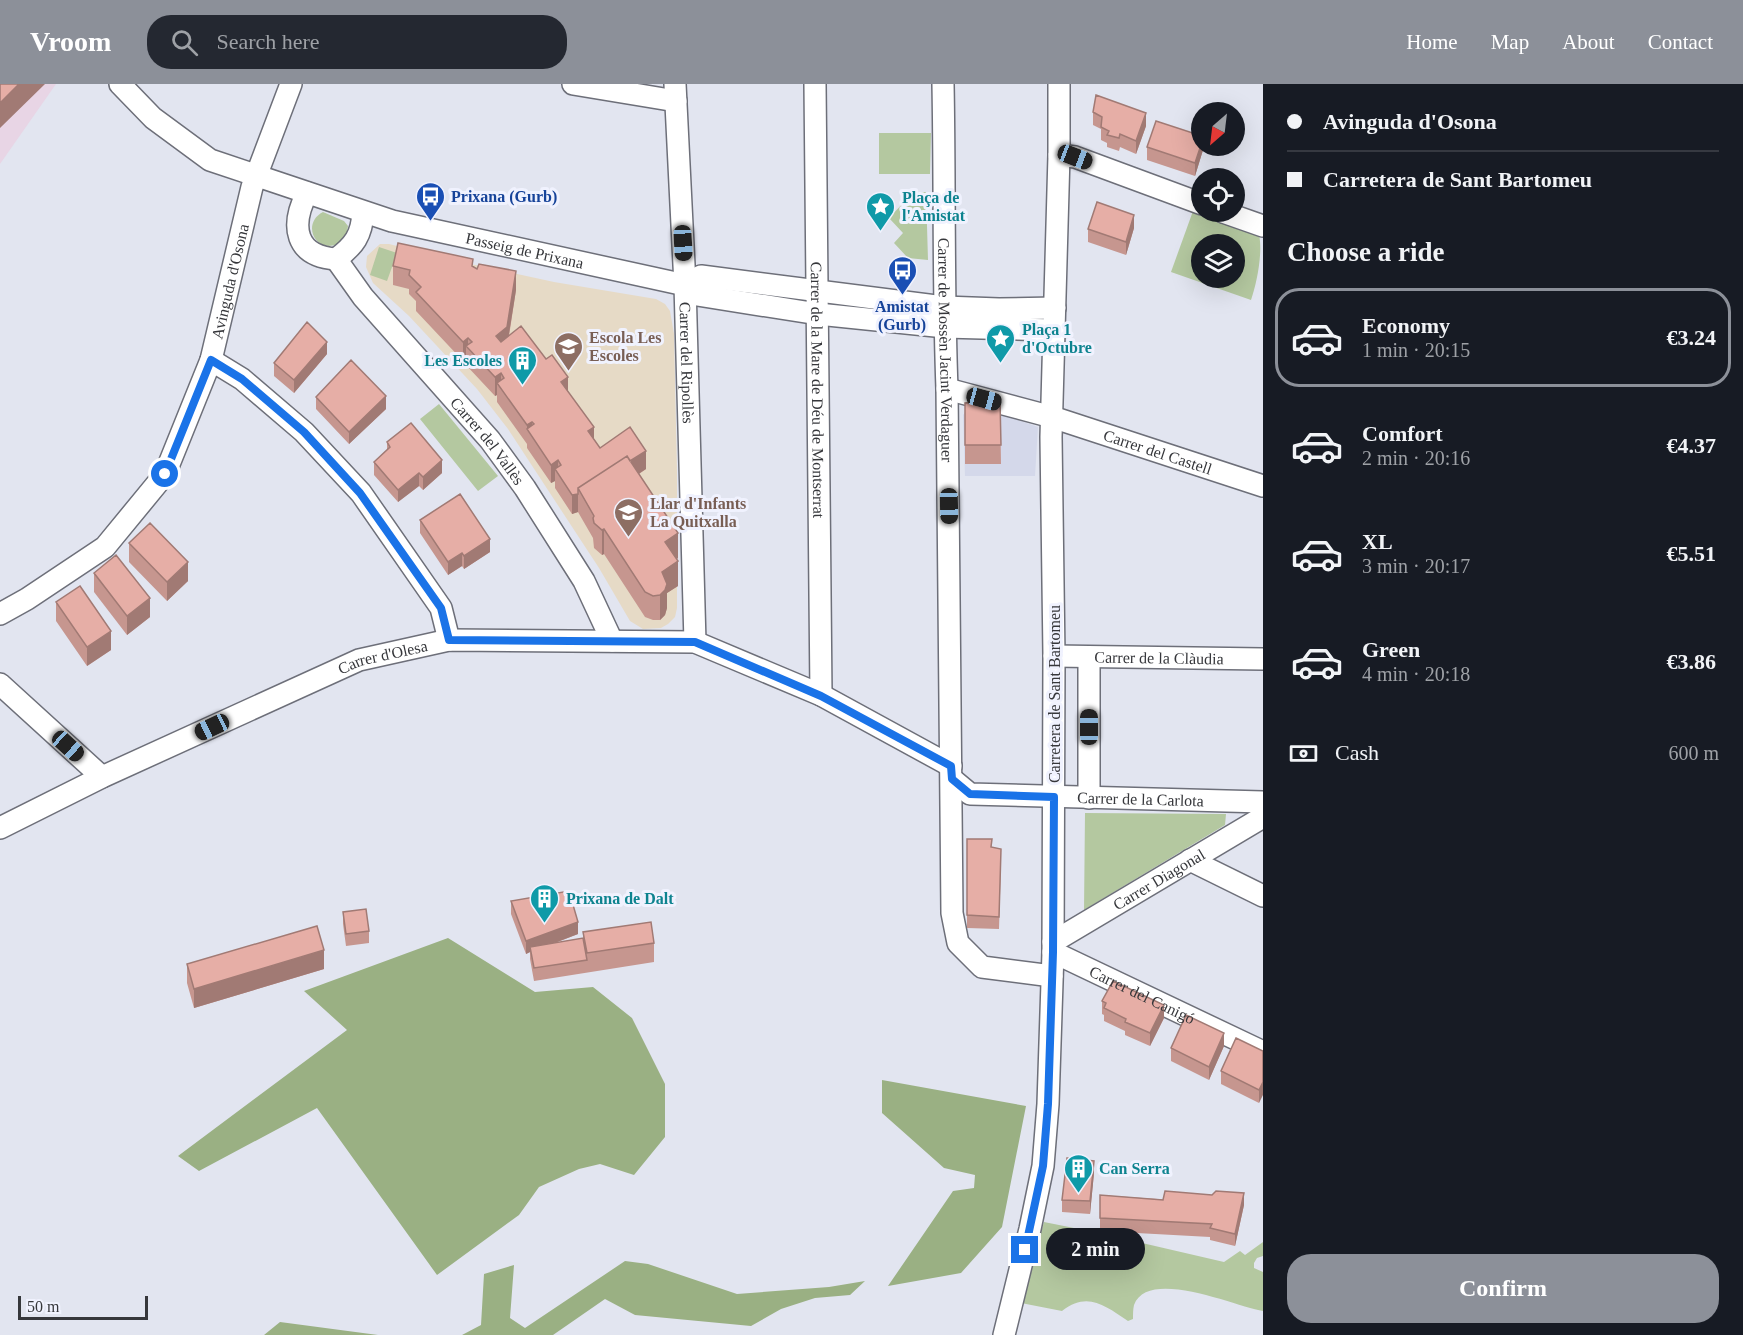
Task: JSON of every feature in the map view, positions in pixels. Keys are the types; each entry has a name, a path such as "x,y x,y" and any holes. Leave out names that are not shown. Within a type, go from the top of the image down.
{"street":[{"path":"120,84 153,117 210,160 363,212 360,234 354,244 336,259 321,258 311,252 299,235 297,227 301,204 307,193"},
{"name":"Avinguda d'Osona","path":"0,614 27,599 105,547 165,474 211,360 252,187 291,84"},
{"path":"573,84 675,93"},
{"name":"Carrer de la Mare de Déu de Montserrat","path":"815,84 821,696"},
{"name":"Carrer de Mossèn Jacint Verdaguer","path":"944,84 946,243 944,317 947,389 952,913 958,943 982,967 1052,976"},
{"name":"Carretera de Sant Bartomeu","path":"1004,1335 1043,1166 1048,1104 1053,947 1054,797 1051,442 1059,84"},
{"name":"Carrer del Ripollès","path":"675,93 685,285 695,642"},
{"path":"1059,155 1075,157 1191,200"},
{"name":"Passeig de Prixana","path":"363,212 393,221 685,285 697,296 818,314 944,317 999,309 1055,308"},
{"path":"1245,220 1263,226"},
{"name":"Carrer del Vallès","path":"336,259 363,297 490,440 525,488 584,581 612,641"},
{"name":"Passeig de Prixana","path":"685,285 701,276 816,291 944,317 1054,330"},
{"path":"211,360 242,379 304,432 360,493 441,608 449,640"},
{"path":"947,389 1052,417"},
{"name":"Carrer del Castell","path":"1052,417 1263,486"},
{"name":"Carrer d'Olesa","path":"0,828 102,777 359,660 449,640 695,642 821,696 952,773"},
{"name":"Carrer de la Clàudia","path":"1054,656 1263,659"},
{"path":"1089,657 1089,798"},
{"path":"0,684 102,777"},
{"name":"Carrer de la Carlota","path":"952,773 970,794 1263,802"},
{"name":"Carrer Diagonal","path":"1053,947 1190,860 1263,817"},
{"path":"1190,860 1263,896"},
{"name":"Carrer del Canigó","path":"1053,947 1263,1052"}],"shaded area":[{"path":"0,84 56,84 0,164"},
{"name":"Escola Les Escoles","path":"380,244 389,244 554,282 656,299 665,304 670,311 674,334 677,471 677,608 675,617 668,624 661,628 643,629 630,621 599,568 508,429 477,389 409,316 373,283 366,267 367,256"},
{"path":"976,405 1038,427 1035,476 965,476 963,415"}],"green space":[{"path":"879,133 931,133 930,174 879,174"},
{"path":"906,192 926,192 928,260 908,258 894,243 903,233 889,218 906,200"},
{"path":"323,212 344,221 348,226 346,238 337,244 328,246 315,239 312,225"},
{"path":"1191,217 1191,222 1223,222 1259,235 1259,267 1251,300 1217,288 1245,288 1245,234 1191,234 1191,279 1171,272"},
{"path":"379,247 397,253 387,281 370,275"},
{"path":"439,404 498,476 478,491 420,419"},
{"path":"1085,813 1226,814 1225,825 1084,910"},
{"path":"448,938 535,992 593,987 632,1018 665,1084 665,1137 634,1175 600,1164 579,1169 539,1187 519,1215 437,1275 317,1108 199,1171 178,1156 347,1030 304,991"},
{"path":"882,1080 1026,1106 1002,1227 961,1273 888,1286 953,1191 974,1188 975,1175 944,1168 882,1113"},
{"path":"1044,1222 1224,1262 1240,1251 1245,1255 1263,1242 1263,1256 1257,1258 1254,1268 1263,1272 1263,1311 1194,1292 1174,1289 1156,1289 1142,1294 1134,1305 1133,1319 1128,1321 1104,1306 1088,1301 1071,1305 1062,1311 1021,1303"},
{"path":"625,1261 648,1264 737,1294 829,1287 865,1281 850,1295 815,1298 781,1309 751,1326 635,1315 605,1299 553,1335 462,1335 481,1325 484,1274 514,1265 510,1318 525,1328"},
{"path":"280,1322 378,1335 264,1335"}],"building":[{"path":"0,84 19,84 0,103"},
{"path":"1096,95 1146,113 1136,141 1120,134 1119,138 1107,135 1109,131 1101,127 1102,117 1093,112"},
{"path":"1156,121 1191,132 1191,156 1197,156 1195,163 1147,147"},
{"path":"1097,202 1134,215 1126,242 1088,229"},
{"name":"Les Escoles","path":"398,243 473,259 472,266 477,269 479,264 516,271 507,327 496,336 501,342 521,326 546,359 552,355 568,377 561,382 594,427 588,431 600,448 630,427 646,451 630,461 627,456 578,488 578,494 572,495 555,469 561,465 558,460 551,465 527,429 534,424 532,422 527,425 497,383 504,378 501,373 495,377 466,346 472,342 468,338 463,342 416,292 421,287 409,275 410,270 393,266"},
{"path":"307,322 327,342 294,380 274,363"},
{"path":"351,360 386,396 349,432 316,397"},
{"path":"1000,401 1001,445 965,445 965,403"},
{"path":"411,423 442,460 423,477 419,473 398,490 374,462 390,447 387,442"},
{"path":"627,456 678,533 665,542 678,561 662,572 667,584 660,595 653,596 645,592 604,529 602,530 594,523 594,516 578,488"},
{"path":"460,494 490,539 464,556 462,553 448,562 420,520"},
{"path":"150,523 188,562 167,582 129,543"},
{"path":"116,555 150,598 127,616 94,573"},
{"path":"80,586 111,631 87,647 56,602"},
{"path":"967,839 992,839 991,847 1001,849 999,917 967,915"},
{"name":"Prixana de Dalt","path":"569,891 578,922 526,941 511,901"},
{"path":"366,909 369,931 346,934 343,912"},
{"path":"651,922 654,943 587,953 583,932"},
{"path":"317,926 324,950 194,989 187,964"},
{"path":"583,938 587,960 534,968 530,947"},
{"path":"1113,981 1164,1005 1150,1033 1125,1022 1126,1019 1104,1008 1106,1003 1102,1001"},
{"path":"1186,1015 1224,1033 1209,1067 1171,1048"},
{"path":"1236,1038 1263,1051 1263,1082 1259,1090 1221,1071"},
{"name":"Can Serra","path":"1067,1158 1094,1161 1090,1201 1062,1200"},
{"path":"1165,1191 1212,1195 1216,1191 1244,1193 1235,1234 1210,1228 1212,1224 1100,1218 1100,1195 1163,1200"}],"place":[{"name":"Prixana (Gurb)","path":"430,222"},
{"name":"Plaça de l'Amistat","path":"881,232"},
{"name":"Amistat (Gurb)","path":"902,296"},
{"name":"Plaça 1 d'Octubre","path":"1001,364"},
{"name":"Escola Les Escoles","path":"568,372"},
{"name":"Les Escoles","path":"523,386"},
{"name":"Llar d'Infants La Quitxalla","path":"629,538"},
{"name":"Prixana de Dalt","path":"545,924"},
{"name":"Can Serra","path":"1078,1194"}],"route":[{"path":"165,474 211,360 242,379 304,432 360,493 441,608 449,640 695,642 821,696 951,766 952,779 970,794 1054,797 1053,952 1048,1104 1043,1166 1025,1250"}]}
